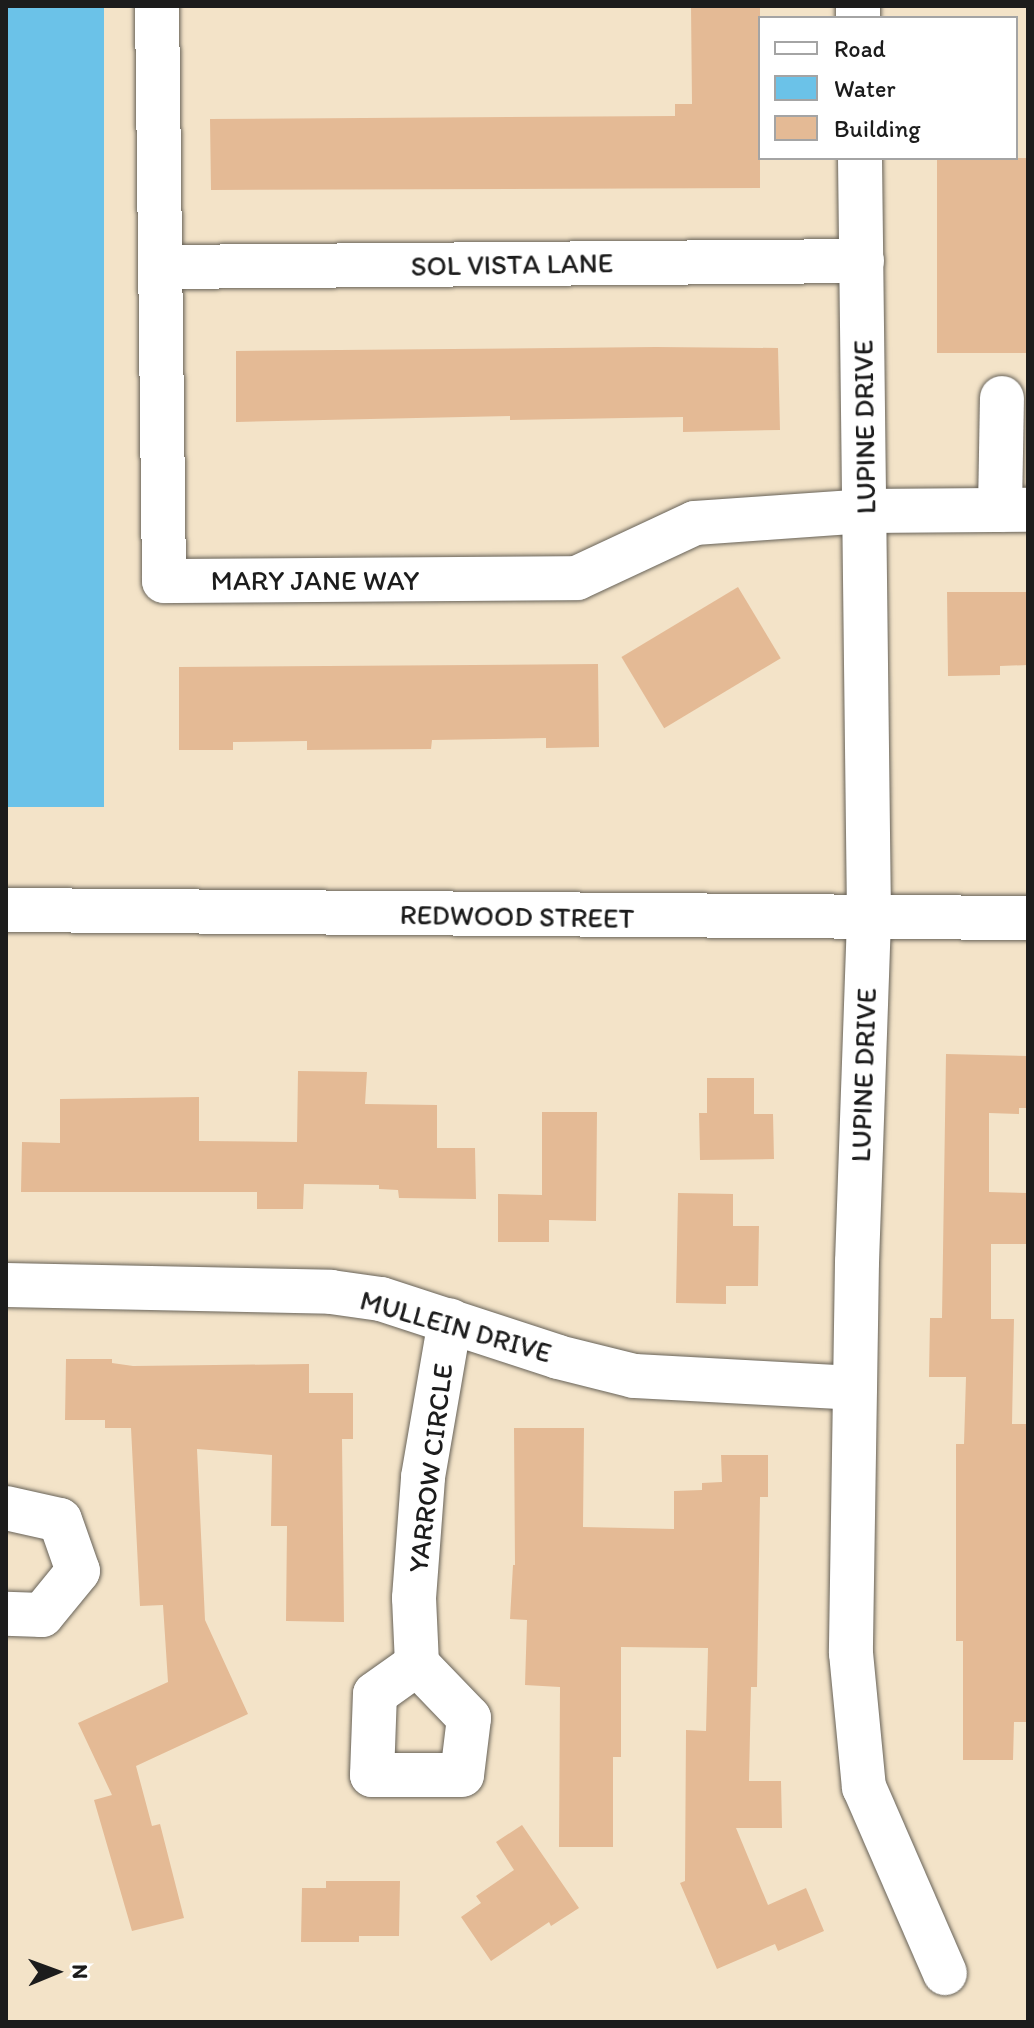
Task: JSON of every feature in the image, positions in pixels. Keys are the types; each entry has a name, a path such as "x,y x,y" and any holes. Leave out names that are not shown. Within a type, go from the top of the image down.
{"street":[{"name":"MARY JANE WAY","path":"157,6 164,581 577,578 695,523 865,511 1014,510"},
{"name":"LUPINE DRIVE","path":"860,160 869,919 855,1388 851,1653 864,1787 945,1973"},
{"name":"SOL VISTA LANE","path":"162,267 862,261"},
{"path":"1002,398 1014,510"},
{"name":"REDWOOD STREET","path":"6,910 1028,918"},
{"name":"MULLEIN DRIVE","path":"6,1285 331,1292 381,1299 558,1357 634,1376 855,1388"},
{"name":"YARROW CIRCLE","path":"417,1664 414,1598 423,1477 450,1320"},
{"path":"6,1508 60,1520 78,1571 42,1615 6,1614"}],"water":[{"path":"6,6 104,6 104,807 6,807"}],"building":[{"path":"691,6 760,6 760,188 211,190 210,119 675,116 675,104 692,104"},
{"path":"1028,158 1028,353 937,353 937,160"},
{"path":"778,348 780,430 683,432 683,417 510,420 510,416 236,422 236,351"},
{"path":"738,587 781,658 664,728 621,657"},
{"path":"947,592 1028,592 1028,665 1000,666 1000,675 948,676"},
{"path":"598,664 599,747 546,748 546,738 432,740 431,749 307,750 307,741 233,742 233,750 179,750 179,667"},
{"path":"946,1054 1028,1056 1028,1108 1019,1108 1019,1114 989,1113 989,1192 1028,1193 1028,1244 991,1244 991,1319 1014,1319 1012,1424 1028,1424 1028,1722 1014,1722 1013,1760 963,1760 963,1641 956,1641 956,1444 964,1444 966,1377 929,1377 930,1318 942,1318"},
{"path":"298,1071 367,1072 365,1104 437,1105 437,1148 475,1148 476,1199 399,1198 398,1190 379,1189 379,1185 304,1184 303,1209 257,1209 257,1192 21,1192 22,1142 60,1143 60,1099 199,1097 199,1141 297,1142"},
{"path":"707,1078 754,1078 754,1114 773,1114 774,1159 700,1160 699,1113 707,1113"},
{"path":"542,1112 597,1112 596,1221 549,1220 549,1242 498,1242 498,1194 542,1195"},
{"path":"678,1193 733,1194 733,1226 759,1226 758,1286 726,1286 726,1304 676,1303"},
{"path":"66,1359 112,1359 112,1363 133,1366 309,1364 309,1393 353,1393 353,1439 342,1439 344,1622 286,1621 287,1526 271,1526 272,1455 197,1449 205,1620 248,1714 136,1766 152,1826 160,1824 184,1918 132,1931 94,1800 112,1795 78,1723 168,1682 163,1605 140,1606 131,1428 105,1428 105,1420 65,1420"},
{"path":"514,1428 584,1428 583,1527 674,1529 674,1491 702,1490 702,1483 722,1482 721,1455 768,1455 768,1497 760,1497 757,1687 751,1687 749,1781 781,1781 782,1828 736,1828 768,1905 806,1888 824,1931 778,1951 775,1944 717,1969 680,1883 685,1881 686,1730 706,1731 708,1648 621,1647 621,1757 613,1757 613,1847 559,1847 560,1687 525,1685 527,1620 510,1619 515,1565"},
{"path":"522,1825 579,1908 551,1926 549,1922 491,1961 461,1917 481,1903 476,1896 514,1870 496,1842"},
{"path":"326,1881 400,1881 399,1936 359,1936 359,1942 301,1942 302,1888 326,1888"}]}
